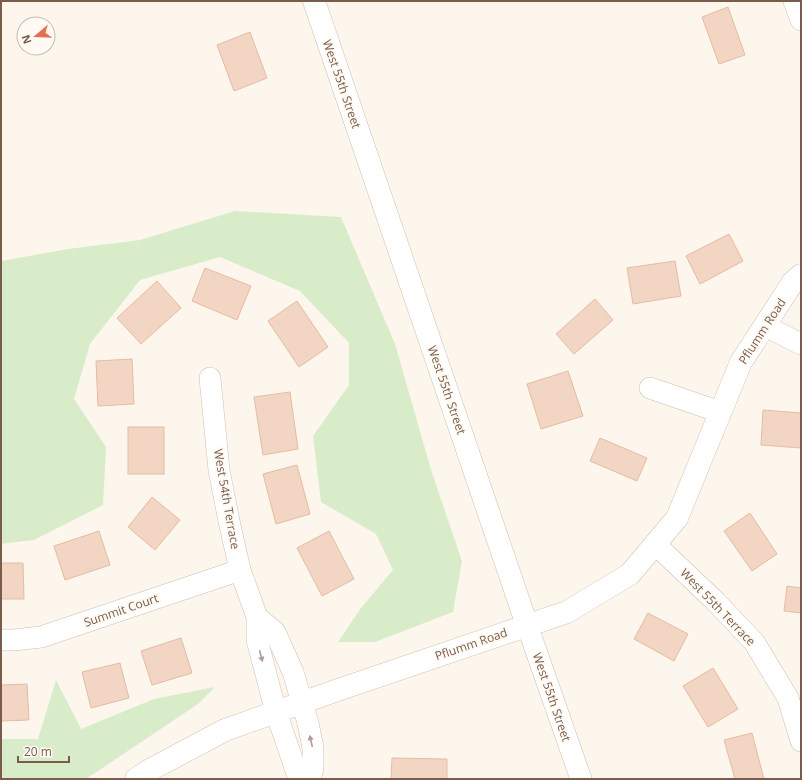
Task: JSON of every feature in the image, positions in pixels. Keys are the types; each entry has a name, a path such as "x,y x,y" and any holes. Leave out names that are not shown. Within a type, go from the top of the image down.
{"main road":[{"name":"West 55th Street","path":"314,1 527,625"},
{"name":"Pflumm Road","path":"136,779 148,771 225,730 567,612 630,574 677,518 741,362 793,282 801,275"}],"street":[{"path":"794,1 801,20"},
{"path":"765,326 801,344"},
{"name":"West 54th Terrace","path":"210,378 219,470 229,521 240,570 257,617 257,640 276,712 299,779"},
{"path":"650,388 720,412"},
{"name":"West 55th Terrace","path":"655,544 714,600 754,642 795,695 801,741"},
{"name":"Summit Court","path":"1,640 41,637 240,570"},
{"path":"257,617 275,632 293,672 313,748 314,769 310,779"},
{"name":"West 55th Street","path":"527,625 581,779"}],"green space":[{"path":"235,211 341,217 395,344 432,473 462,561 453,612 375,642 338,642 361,608 393,570 376,534 321,502 313,436 349,385 349,343 300,291 220,257 140,280 90,344 74,399 106,447 103,505 34,540 1,544 1,261 68,249 140,240"},
{"path":"56,680 81,729 154,699 215,687 198,704 86,779 1,779 1,739 38,739"}],"building":[{"path":"728,7 745,55 719,64 702,17"},
{"path":"250,32 267,78 234,91 217,45"},
{"path":"729,234 743,261 700,284 686,256"},
{"path":"675,261 681,296 633,304 627,268"},
{"path":"205,268 251,286 237,320 192,301"},
{"path":"157,281 181,308 141,344 117,318"},
{"path":"595,299 613,320 574,354 556,334"},
{"path":"297,301 328,347 299,367 268,321"},
{"path":"132,359 134,404 98,406 96,361"},
{"path":"568,371 583,416 541,429 527,384"},
{"path":"290,392 298,449 263,455 254,397"},
{"path":"763,410 801,413 801,448 761,445"},
{"path":"128,427 164,427 164,474 128,474"},
{"path":"600,438 647,458 637,481 590,461"},
{"path":"297,465 310,514 276,524 263,474"},
{"path":"152,497 180,520 155,550 128,527"},
{"path":"750,513 777,554 752,571 724,531"},
{"path":"99,531 110,565 65,580 54,546"},
{"path":"329,531 354,579 322,596 297,548"},
{"path":"1,563 23,563 24,599 1,599"},
{"path":"787,586 801,588 801,613 784,611"},
{"path":"648,613 688,634 674,661 634,639"},
{"path":"181,638 192,673 152,685 141,651"},
{"path":"120,663 129,698 91,708 82,672"},
{"path":"713,668 738,709 708,727 683,686"},
{"path":"27,684 29,720 1,721 1,685"},
{"path":"752,733 764,779 735,779 724,740"},
{"path":"392,758 447,759 447,779 391,779"}]}
